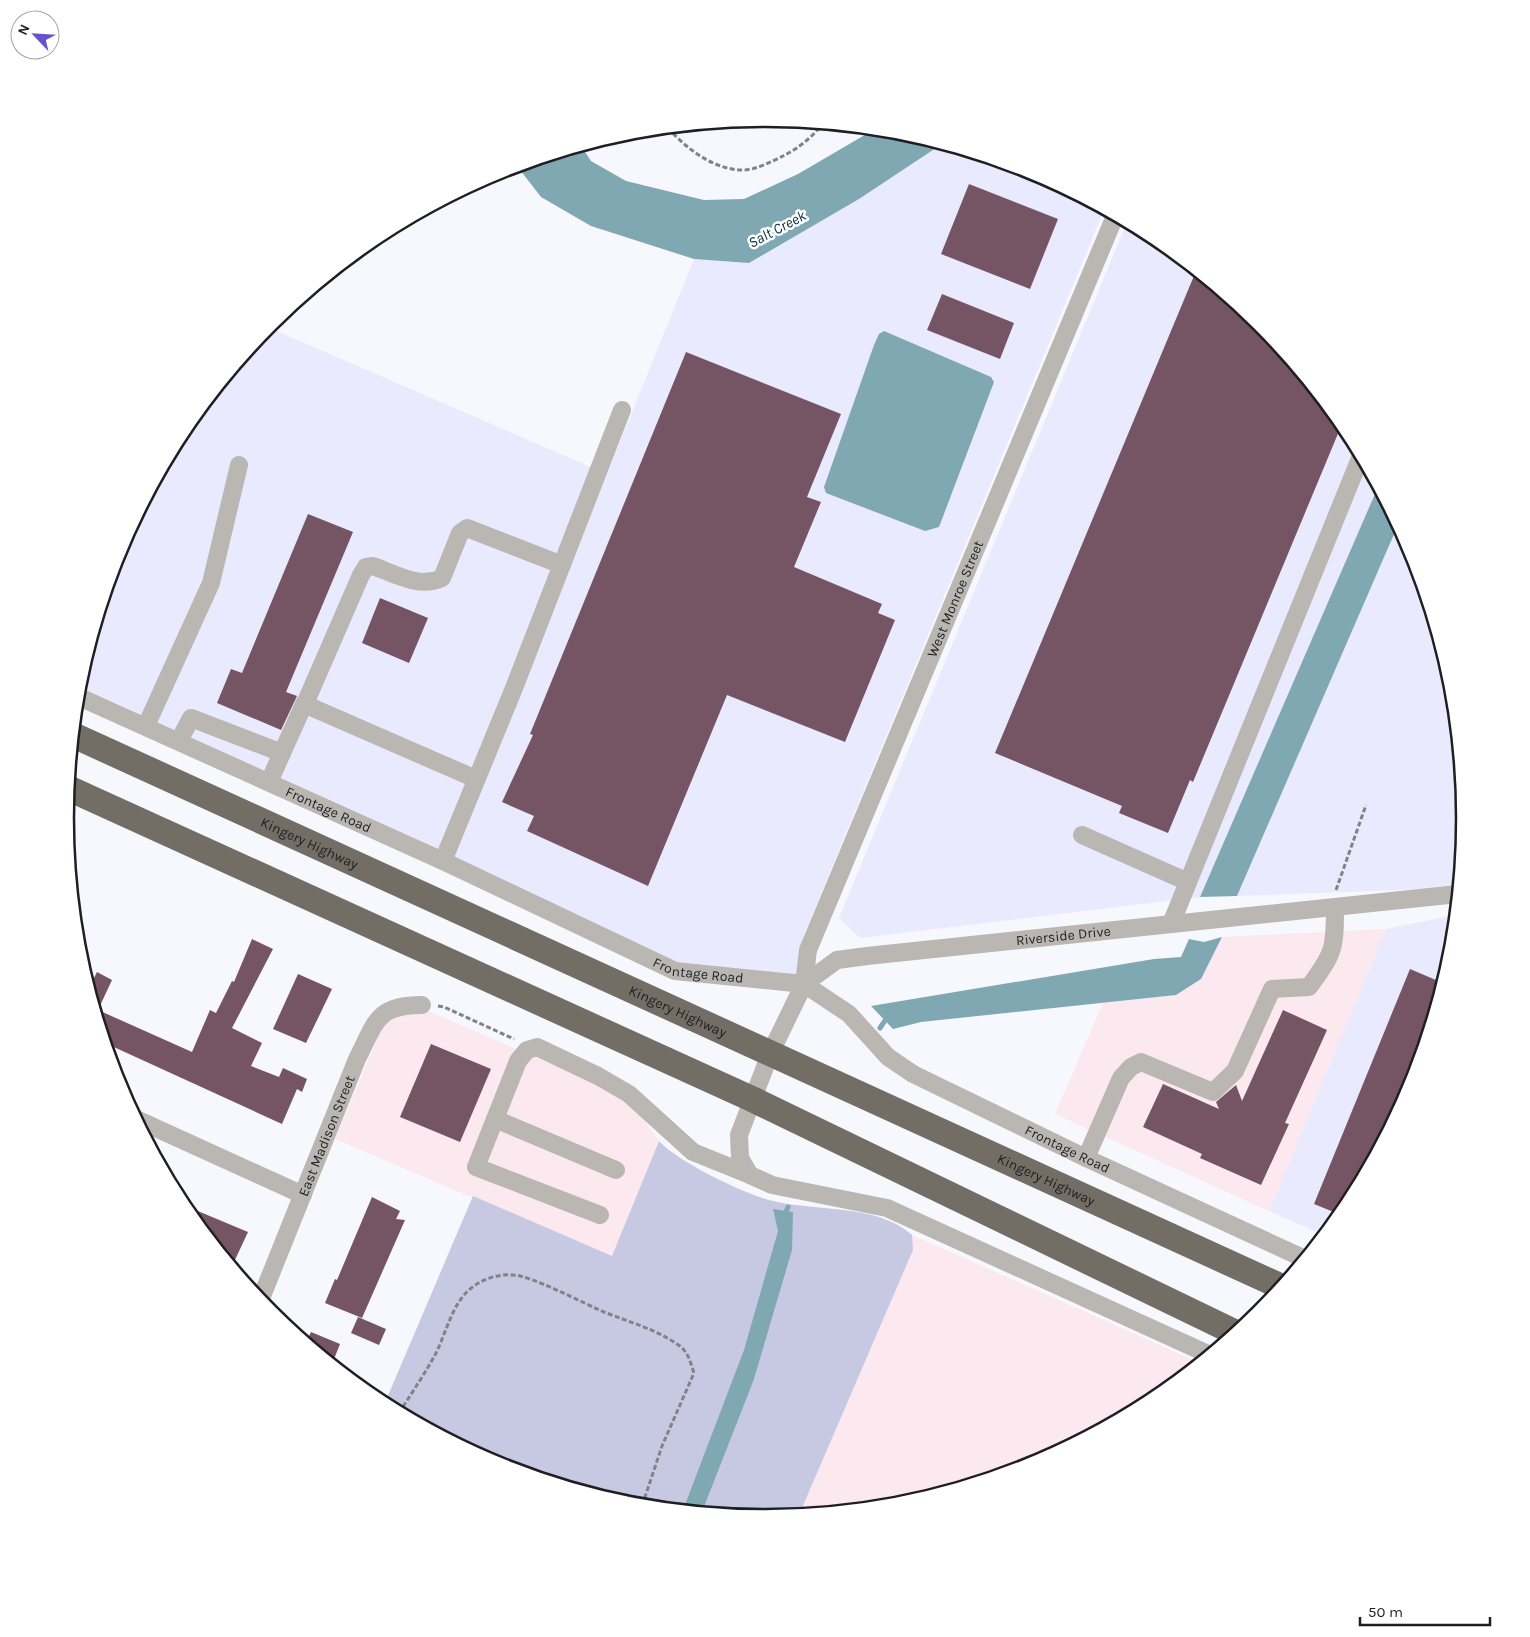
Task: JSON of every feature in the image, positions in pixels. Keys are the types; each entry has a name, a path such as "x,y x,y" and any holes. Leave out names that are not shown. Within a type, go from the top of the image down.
{"highway":[{"name":"Kingery Highway","path":"79,739 1276,1284"},
{"path":"75,791 752,1099 1230,1330"}],"street":[{"name":"West Monroe Street","path":"804,984 808,950 1113,221"},
{"path":"443,861 622,410"},
{"path":"1171,924 1358,463"},
{"path":"146,726 210,584 239,465"},
{"path":"269,782 366,567 373,566 423,584 433,583 442,578 460,533 467,528 562,565"},
{"name":"Frontage Road","path":"85,699 443,861 675,971 804,984 849,1014 888,1057 913,1074 1086,1158 1300,1256"},
{"path":"304,706 476,779"},
{"path":"179,741 191,718 282,754"},
{"path":"1082,835 1188,882"},
{"name":"Riverside Drive","path":"752,1099 770,1054 804,984 836,960 1452,895"},
{"path":"1086,1158 1121,1078 1131,1067 1141,1062 1213,1092 1235,1071 1272,989 1309,987 1328,962 1335,942 1332,908"},
{"name":"East Madison Street","path":"263,1293 357,1059 377,1021 382,1014 393,1008 422,1005"},
{"path":"600,1215 476,1167 518,1061 528,1050 537,1047 598,1076 630,1094 693,1152 772,1185 886,1208 1204,1352"},
{"path":"750,1175 740,1158 739,1135 752,1099"},
{"path":"495,1119 616,1170"},
{"path":"144,1123 303,1195"}],"path":[{"path":"673,133 684,146 708,161 741,171 772,162 792,151 816,130"},
{"path":"1332,908 1366,806"},
{"path":"422,1005 444,1007 519,1042 537,1047"},
{"path":"403,1407 435,1354 454,1310 464,1295 474,1286 493,1276 515,1274 608,1313 637,1323 678,1344 688,1354 694,1373 662,1446 644,1499"}],"shaded area":[{"path":"935,149 987,164 1030,180 1102,215 803,937 798,975 673,963 452,857 694,259 749,263 859,199"},
{"path":"1124,228 1186,270 1254,330 1285,363 1340,434 1375,494 1200,897 860,938 839,918"},
{"path":"275,331 593,468 442,851 86,690 97,640 110,596 126,554 166,473 190,434 217,398 245,363"},
{"path":"1394,533 1420,596 1443,684 1455,773 1455,864 1452,888 1237,896"},
{"path":"1449,916 1433,997 1420,1041 1404,1083 1364,1164 1340,1203 1318,1232 1269,1211 1386,929"},
{"path":"1386,929 1269,1211 1055,1114 1103,1003 1176,995 1201,979 1222,937"},
{"path":"426,1010 609,1089 640,1114 659,1141 612,1257 335,1139 382,1028 397,1015"},
{"path":"659,1141 695,1167 757,1196 786,1204 863,1213 898,1225 912,1235 913,1250 802,1508 765,1510 675,1504 586,1486 500,1457 419,1417 387,1397 473,1196 612,1256"},
{"path":"912,1235 1194,1360 1149,1393 1111,1417 1030,1457 944,1486 900,1496 855,1504 802,1508 913,1250"}],"water":[{"name":"Salt Creek","path":"865,135 935,149 859,199 749,263 694,259 591,226 541,197 522,172 585,151 591,161 626,181 704,200 744,199 798,174"},
{"path":"884,331 991,377 994,382 939,527 925,531 826,493 824,487 874,345 879,334"},
{"path":"1375,494 1394,533 1237,896 1200,897"},
{"path":"1222,937 1201,979 1176,995 921,1022 893,1029 871,1006 1154,959 1181,957 1189,939 1204,942"},
{"path":"773,1209 793,1212 792,1250 754,1379 704,1507 685,1505 744,1350 778,1231"}],"building":[{"path":"969,184 1058,219 1030,289 941,254"},
{"path":"1194,276 1254,330 1285,363 1339,432 1193,782 1190,780 1168,833 1119,813 1122,806 995,753"},
{"path":"942,294 1014,323 1000,359 927,330"},
{"path":"686,352 841,414 807,497 821,502 794,567 882,604 878,613 895,620 845,742 727,695 648,886 527,831 534,816 502,802 533,735 530,734"},
{"path":"308,514 353,532 286,692 297,696 281,730 217,703 231,669 242,673"},
{"path":"380,598 428,618 409,663 362,643"},
{"path":"252,939 273,949 232,1028 262,1043 251,1066 279,1077 283,1068 307,1079 302,1092 297,1089 282,1124 112,1046 110,1041 101,1011 192,1052 210,1010 216,1013 232,981 234,982"},
{"path":"1410,969 1437,980 1420,1041 1404,1083 1364,1164 1333,1212 1314,1204"},
{"path":"97,972 112,980 100,1006 93,980"},
{"path":"298,974 332,989 306,1043 273,1029"},
{"path":"1283,1010 1327,1030 1285,1123 1289,1124 1261,1185 1200,1158 1202,1154 1143,1127 1163,1084 1219,1109 1216,1102 1236,1085 1242,1101"},
{"path":"431,1044 491,1069 460,1142 400,1117"},
{"path":"372,1197 400,1211 396,1219 405,1220 362,1318 325,1303 335,1279 337,1280"},
{"path":"195,1210 248,1232 235,1261"},
{"path":"358,1317 386,1329 379,1345 351,1333"},
{"path":"311,1332 340,1344 334,1359 309,1338"}],"waterway":[{"path":"880,1028 888,1016"},
{"path":"784,1216 788,1207"}]}
